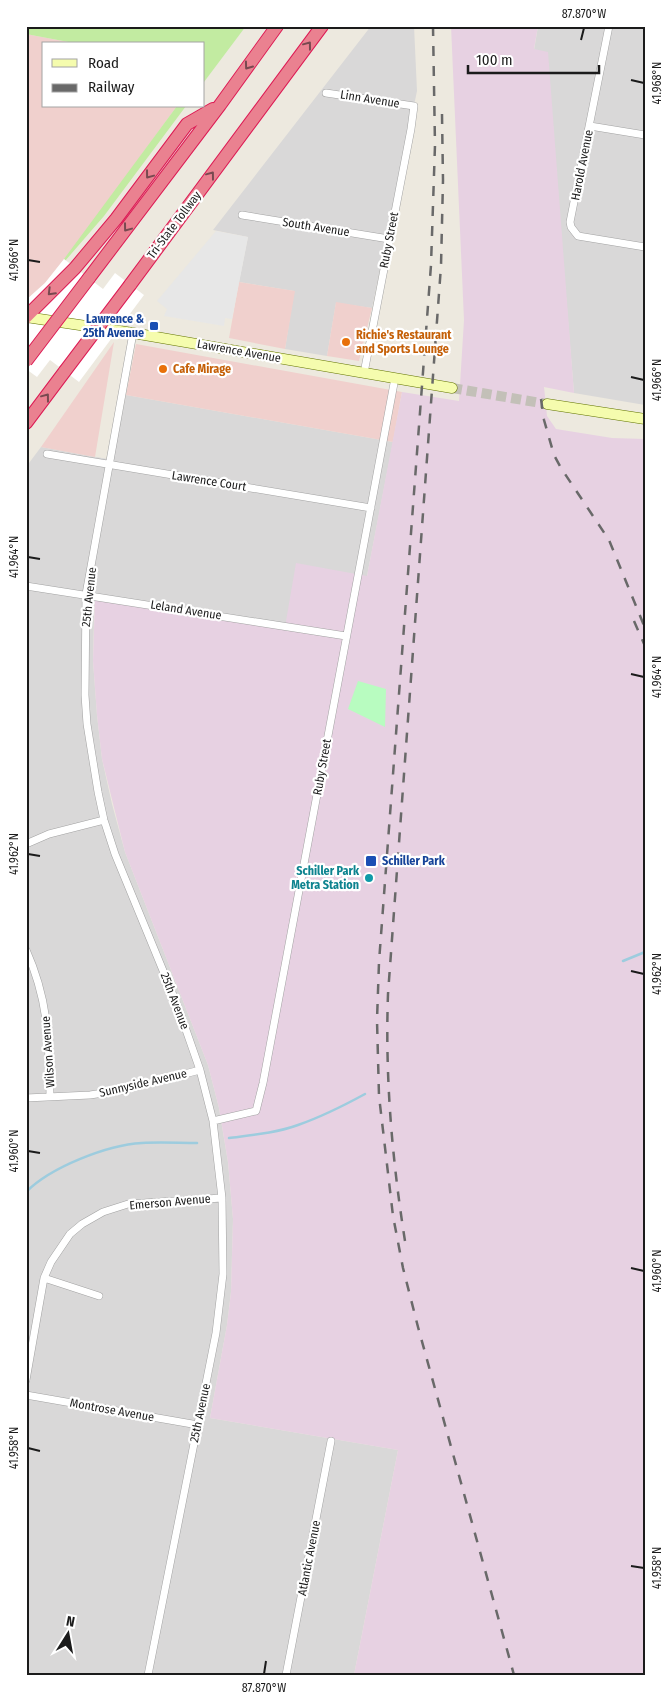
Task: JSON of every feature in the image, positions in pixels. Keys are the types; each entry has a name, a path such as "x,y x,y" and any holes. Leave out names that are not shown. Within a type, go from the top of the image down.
{"highway":[{"path":"26,361 220,105 277,26"},
{"name":"Tri-State Tollway","path":"26,424 322,26"},
{"path":"26,317 75,268 116,219 187,124 220,105"}],"main road":[{"name":"Lawrence Avenue","path":"26,317 452,388"},
{"path":"547,404 645,419"}],"street":[{"name":"Harold Avenue","path":"609,26 570,222 571,227 578,236 645,247"},
{"name":"Linn Avenue","path":"326,93 414,106"},
{"name":"Ruby Street","path":"364,373 412,129 414,106"},
{"path":"590,126 645,134"},
{"name":"South Avenue","path":"242,215 390,239"},
{"name":"25th Avenue","path":"134,334 86,594 85,695 92,759 104,820 117,861 178,1007 200,1070 213,1121 222,1198 223,1274 216,1333 148,1675"},
{"name":"Ruby Street","path":"213,1121 256,1112 265,1074 395,378"},
{"name":"Lawrence Court","path":"47,454 371,508"},
{"name":"Leland Avenue","path":"26,586 346,636"},
{"path":"26,844 49,834 104,820"},
{"name":"Wilson Avenue","path":"26,950 39,985 47,1022 50,1097"},
{"name":"Sunnyside Avenue","path":"26,1098 90,1095 124,1090 200,1070"},
{"name":"Emerson Avenue","path":"26,1380 44,1278 51,1262 70,1234 82,1224 103,1212 128,1204 222,1198"},
{"path":"44,1278 99,1296"},
{"name":"Montrose Avenue","path":"26,1395 198,1425"},
{"name":"Atlantic Avenue","path":"286,1675 331,1441"}],"shaded area":[{"path":"371,26 414,26 417,91 372,308 336,303 327,356 285,349 294,291 239,282 248,237 213,230"},
{"path":"451,26 538,26 534,49 548,52 574,393 544,387 547,416 556,429 612,438 645,439 645,1675 354,1675 398,1450 210,1418 231,1292 233,1219 228,1162 219,1108 208,1065 125,852 102,759 93,661 95,598 285,627 296,563 367,576 402,392 459,401 464,320"},
{"path":"538,26 645,26 645,405 574,393 555,164 534,50"},
{"path":"26,34 68,42 42,42 42,108 176,108 78,242 45,283 26,300"},
{"path":"216,231 248,237 232,319 225,318 224,326 164,316 167,309 157,301"},
{"path":"239,282 295,291 285,349 229,338"},
{"path":"336,302 372,308 359,361 327,356"},
{"path":"114,342 95,457 41,447"},
{"path":"136,344 402,392 393,442 126,395"},
{"path":"126,395 393,442 367,576 285,628 95,598 94,619 93,661 97,715 102,759 112,804 125,852 208,1065 219,1108 228,1162 233,1219 231,1292 210,1418 398,1450 354,1675 26,1675 26,467 41,447 113,460"}],"green space":[{"path":"26,26 246,26 205,81 205,42 68,42 26,34"},
{"path":"176,108 185,108 104,216 65,261 64,259"},
{"path":"358,681 386,689 385,727 348,709"}],"pier":[{"path":"64,259 103,289 115,273 144,295 79,382 50,360 37,377 26,369 26,300 45,283"}],"waterway":[{"path":"623,961 645,952"},
{"path":"229,1138 290,1128 324,1115 365,1094"},
{"path":"26,1192 64,1166 113,1148 142,1143 197,1143"}],"tunnel":[{"path":"452,388 547,404"}],"railway":[{"path":"433,26 435,145 431,265 379,962 377,1020 379,1096 393,1216 403,1268 514,1675"},
{"path":"405,1241 396,1179 391,1118 387,1025 388,994 441,266 442,114"},
{"path":"541,399 544,420 554,455 609,540 645,628"},
{"path":"634,621 645,646"}],"place":[{"name":"Lawrence & 25th Avenue","path":"154,326"},
{"name":"Richie's Restaurant and Sports Lounge","path":"346,342"},
{"name":"Cafe Mirage","path":"163,369"},
{"name":"Schiller Park","path":"371,861"},
{"name":"Schiller Park Metra Station","path":"369,878"}]}
